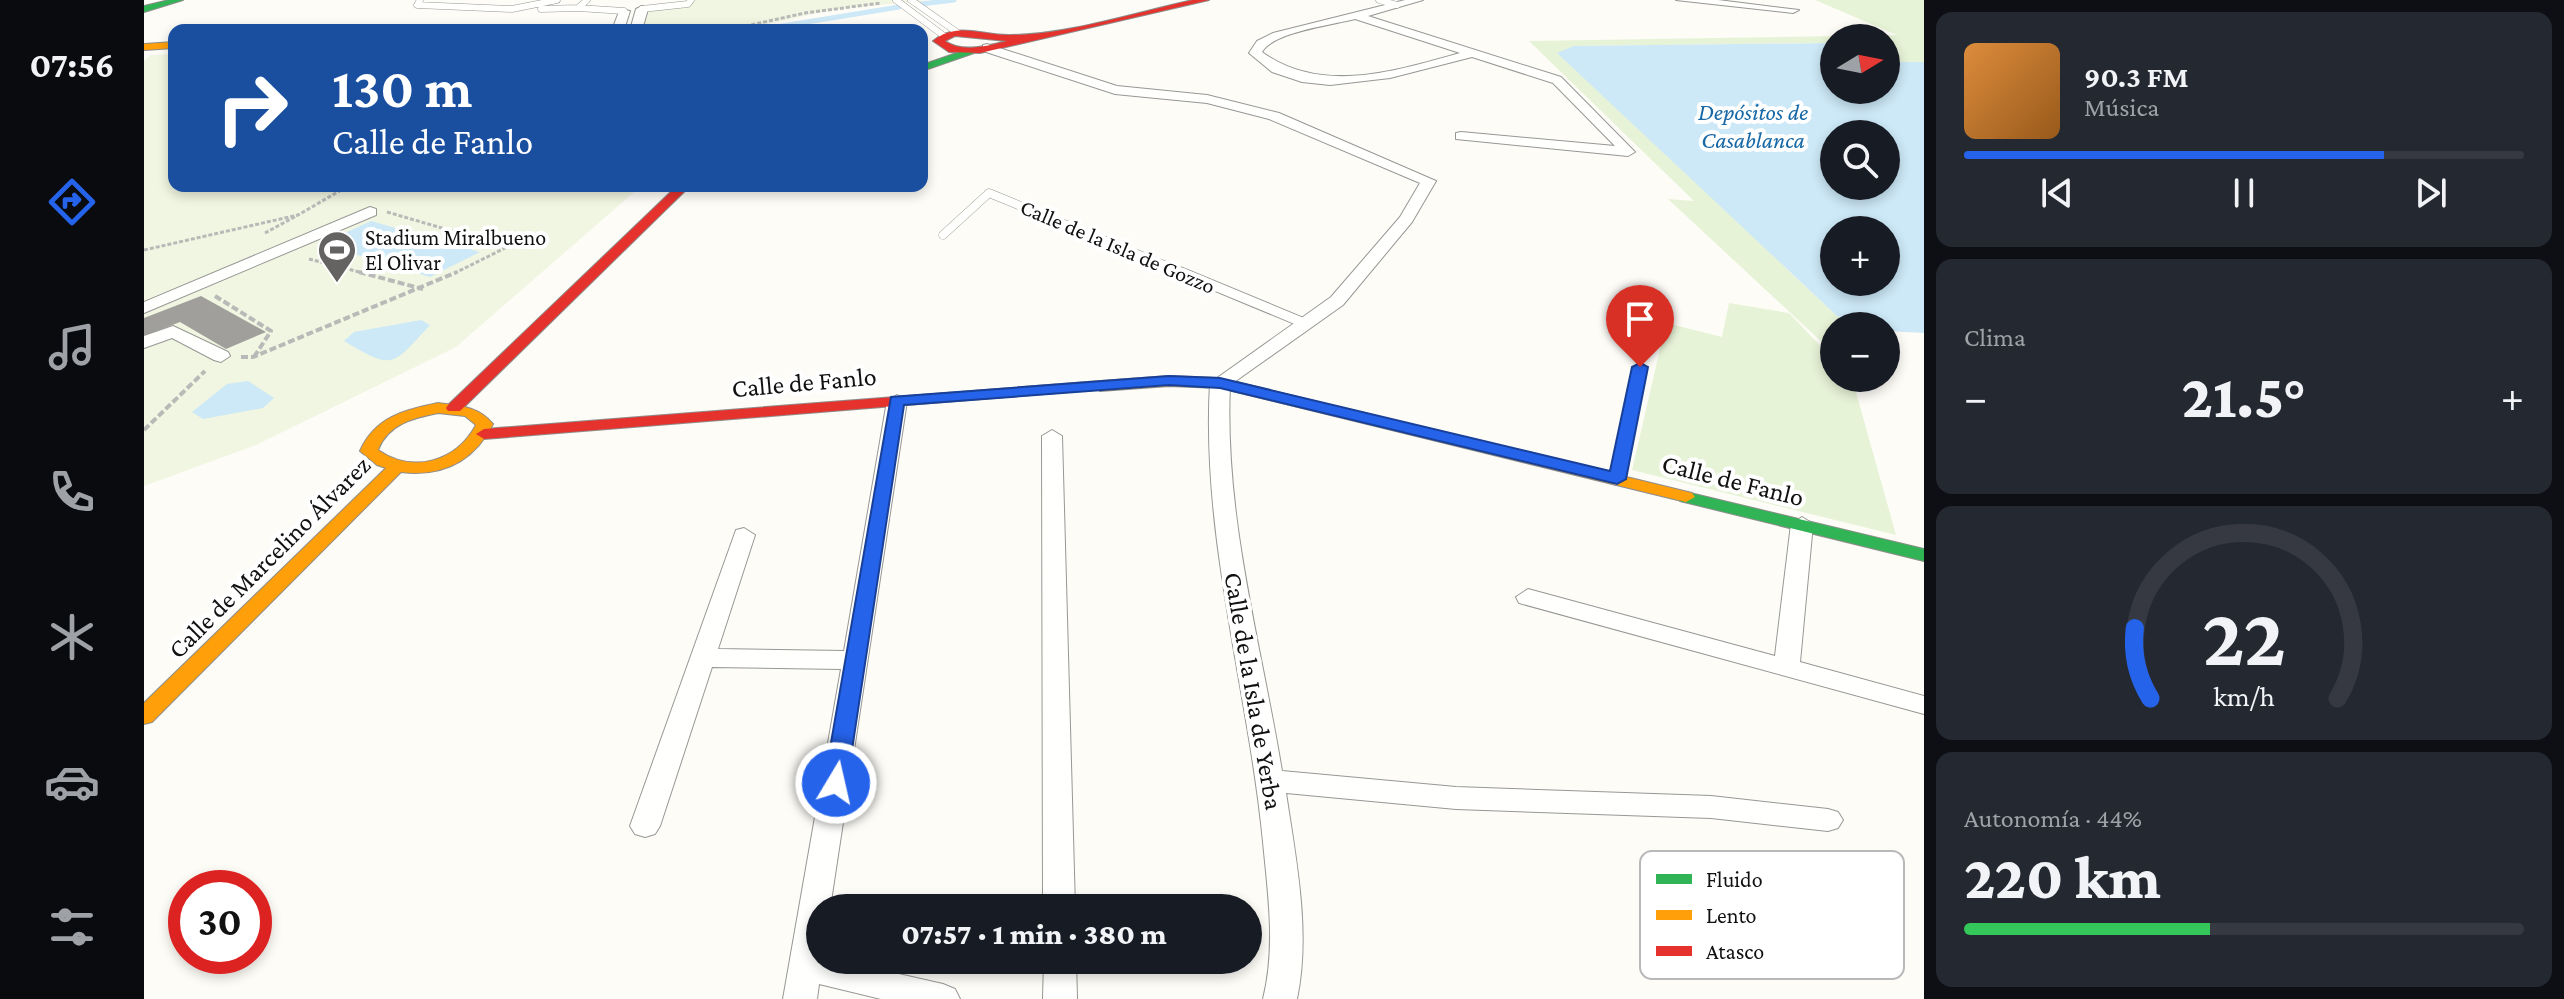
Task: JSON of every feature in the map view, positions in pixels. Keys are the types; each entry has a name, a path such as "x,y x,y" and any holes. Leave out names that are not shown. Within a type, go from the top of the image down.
{"street":[{"path":"144,2 154,0"},
{"path":"144,9 179,0"},
{"path":"944,44 987,46 1041,37 1205,0"},
{"path":"1418,0 1277,35 1261,43 1255,53 1270,65 1290,73 1347,80 1378,78 1472,53"},
{"path":"1681,0 1793,10"},
{"path":"638,24 642,9"},
{"path":"620,24 624,11"},
{"path":"1357,16 1557,80 1628,152 1461,136"},
{"path":"928,61 944,44 981,33 987,46 1115,90 1207,99 1274,116 1429,181 1406,219 1337,301 1220,383"},
{"path":"144,47 168,45"},
{"path":"454,408 678,192"},
{"path":"144,308 370,212"},
{"path":"144,342 173,331 221,356"},
{"name":"Calle de Fanlo","path":"484,434 1169,381 1220,383 1924,555"},
{"name":"Calle de la Isla de Yerba","path":"1220,383 1216,443 1221,500 1272,781 1285,917 1285,979 1280,999"},
{"path":"818,894 897,401"},
{"path":"454,408 479,417 485,424 484,434 478,443 452,459 418,468 396,468 374,459 369,451 377,433 403,416 454,408"},
{"path":"1052,436 1059,894"},
{"name":"Calle de Marcelino Álvarez","path":"144,716 396,468"},
{"path":"1787,665 1802,524"},
{"path":"645,826 744,535"},
{"path":"1528,597 1787,665 1924,705"},
{"path":"702,658 856,660"},
{"path":"1272,781 1456,798 1711,807 1828,820"},
{"path":"800,999 806,967"},
{"path":"836,974 943,999"},
{"path":"1060,974 1060,999"}],"lane":[{"path":"420,0 417,5 624,11"},
{"path":"512,9 557,0"},
{"path":"578,8 587,0"},
{"path":"642,9 688,4 691,0"},
{"path":"911,0 944,44"},
{"path":"1379,0 1397,5"},
{"path":"897,1 922,24"},
{"path":"928,29 944,44"},
{"name":"Calle de la Isla de Gozzo","path":"943,235 989,193 1304,323"},
{"path":"1617,479 1640,367"}],"path":[{"path":"755,24 805,13 897,1"},
{"path":"144,250 298,215 338,192"},
{"path":"144,430 221,356 253,357 424,289 507,247 385,211 370,212"},
{"path":"279,251 424,289"},
{"path":"197,285 271,331 253,357"}],"green space":[{"path":"689,0 929,0 832,10 766,24 638,24 643,10"},
{"path":"1815,0 1924,0 1924,62 1900,62 1900,24 1871,24"},
{"path":"1820,36 1820,43 1574,46 1558,53 1833,312 1820,312 1820,340 1668,199 1694,201 1529,41"},
{"name":"Stadium Miralbueno El Olivar","path":"168,54 168,192 634,192 456,347 256,445 144,486 144,61 150,55"},
{"path":"1729,303 1789,313 1820,346 1820,392 1856,392 1896,535 1632,470 1666,323 1722,337"}],"water":[{"name":"Depósitos de Casablanca","path":"1820,43 1820,104 1900,104 1900,62 1924,62 1924,333 1900,332 1900,312 1833,312 1557,53 1574,46"},
{"path":"371,221 480,252 430,277 321,244"},
{"path":"421,320 430,325 408,349 392,360 373,357 344,341 354,332"},
{"path":"248,381 274,398 263,408 203,419 192,412 227,384"}],"building":[{"path":"201,296 266,332 226,349 180,322 144,336 144,318"}],"waterway":[{"path":"921,4 954,0"},
{"path":"794,24 899,7"}],"traffic: fast":[{"path":"144,9 179,0"},
{"path":"928,66 971,51"},
{"path":"1686,497 1924,555"}],"traffic: slow":[{"path":"144,47 168,45"},
{"path":"1100,386 1169,381 1220,383 1686,497"},
{"path":"438,408 470,412 485,424 465,452 434,467 416,469 383,461 369,451 373,440 387,425 406,416 438,408"},
{"path":"144,716 396,468"}],"traffic: jam":[{"path":"1041,37 1036,37 1011,38 1001,38 961,32 938,41 952,50 980,50 1205,0"},
{"path":"454,408 678,192"},
{"path":"484,434 1100,386"}],"place":[{"name":"Stadium Miralbueno El Olivar","path":"337,284"}],"route":[{"path":"836,783 897,401 1169,381 1220,383 1617,479 1640,367"}]}
